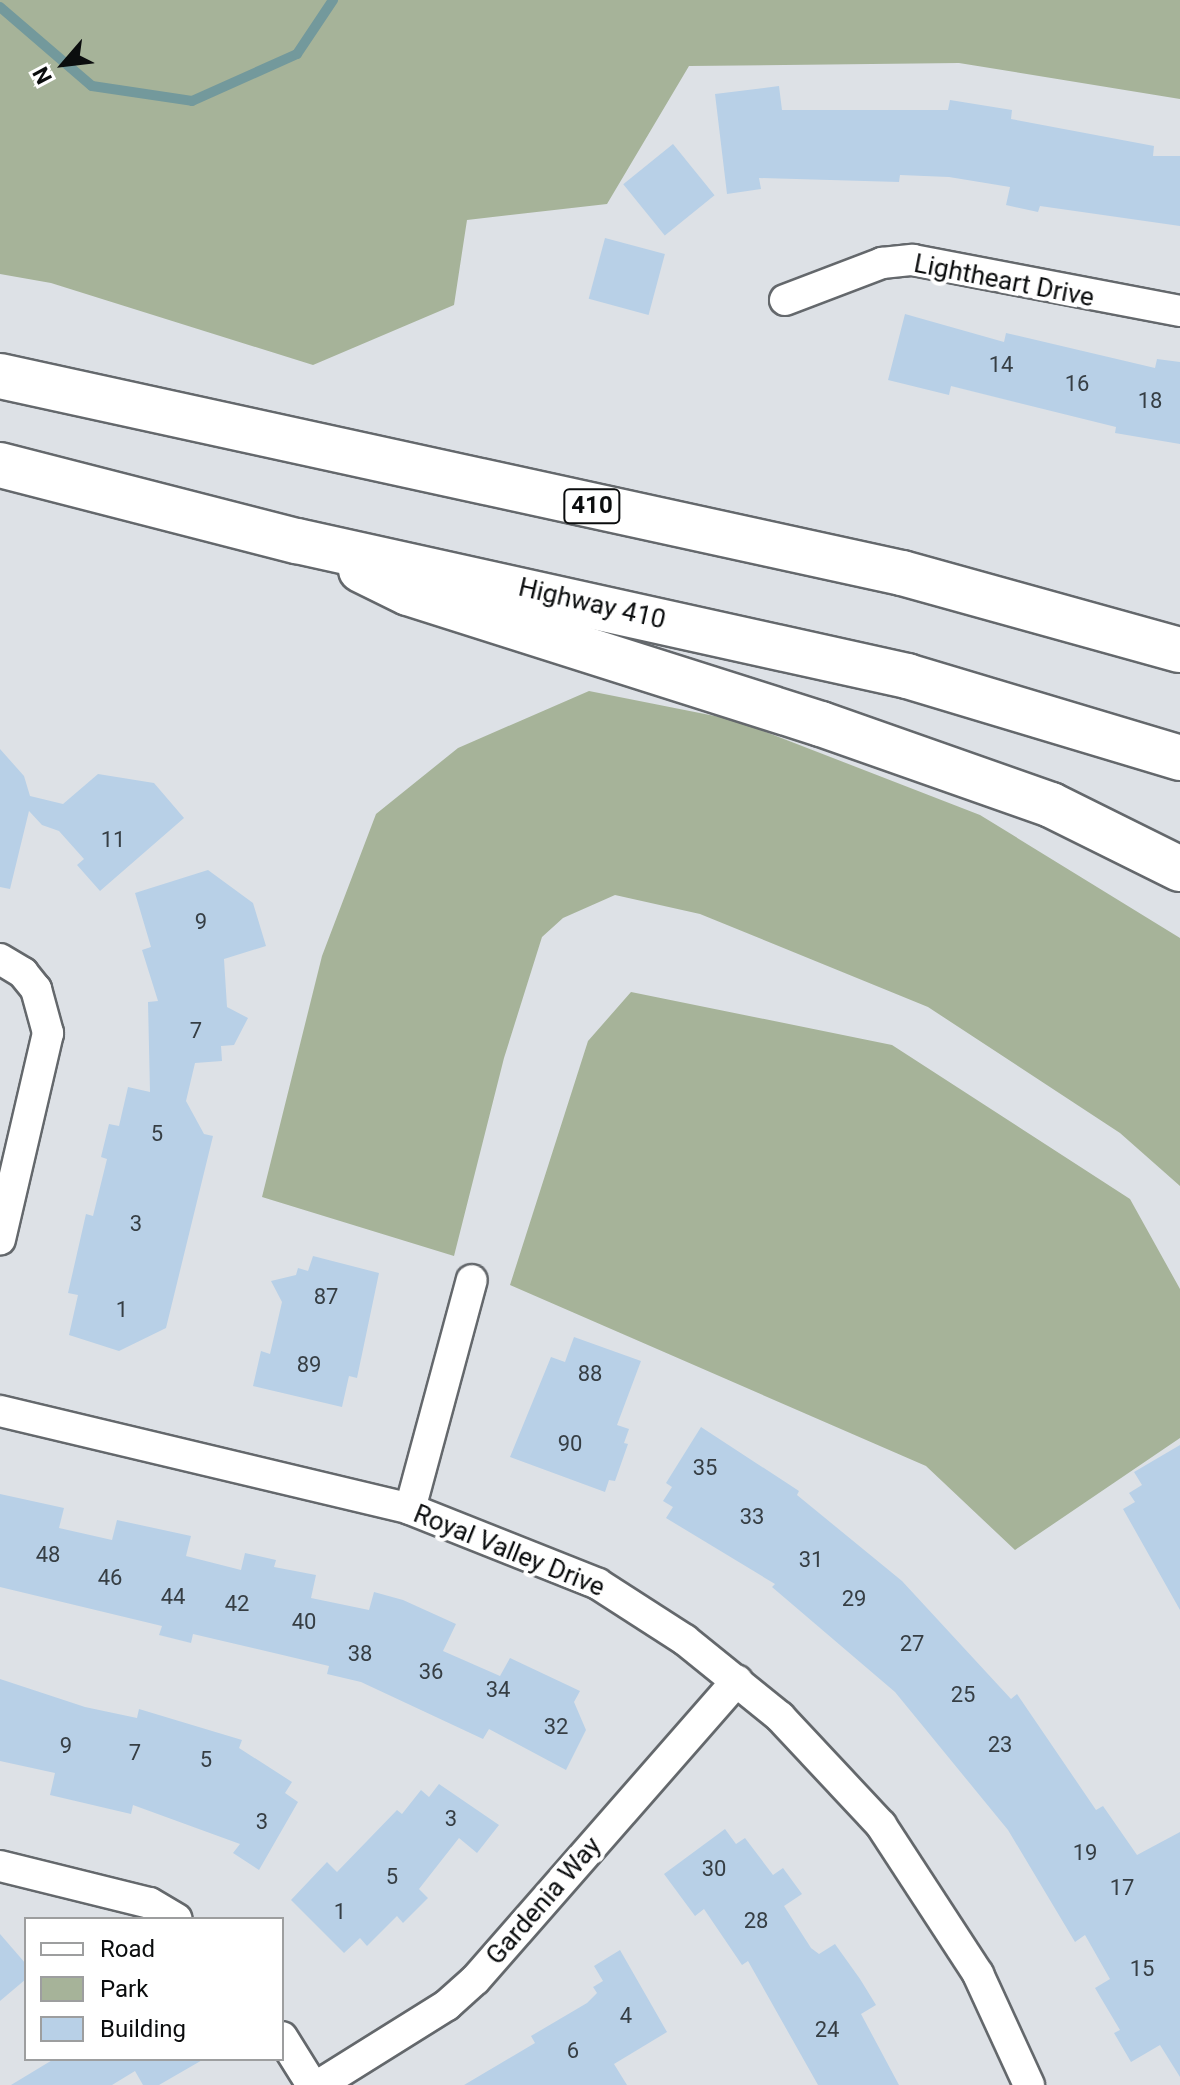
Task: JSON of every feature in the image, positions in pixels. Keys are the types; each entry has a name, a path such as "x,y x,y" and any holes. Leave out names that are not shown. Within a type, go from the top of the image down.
{"highway":[{"name":"410","path":"0,376 902,573 1180,650"},
{"name":"Highway 410","path":"0,465 297,541 907,676 1180,758"},
{"path":"297,541 408,593 821,724 1051,805 1180,869"}],"street":[{"name":"Lightheart Drive","path":"785,300 882,263 913,260 1180,311"},
{"path":"0,959 23,973 36,989 48,1033 0,1239"},
{"path":"410,1509 472,1280"},
{"name":"Royal Valley Drive","path":"0,1411 410,1509 598,1584 737,1681 820,1756 907,1859 978,1974 1029,2085"},
{"name":"Gardenia Way","path":"319,2085 447,2005 475,1980 737,1681"},
{"path":"0,1866 150,1903 174,1917"},
{"path":"284,2040 312,2085"}],"green space":[{"path":"0,0 1180,0 1180,99 959,63 689,66 607,204 467,220 454,305 313,365 51,283 0,274"},
{"path":"589,691 735,720 980,815 1180,938 1180,1186 1120,1133 928,1007 700,914 615,895 563,918 542,937 504,1058 454,1256 262,1197 322,956 376,814 458,748"},
{"path":"631,992 892,1045 1130,1199 1180,1289 1180,1438 1015,1550 926,1466 510,1285 588,1041"}],"building":[{"path":"779,86 782,110 948,110 950,100 1012,110 1011,119 1154,146 1153,156 1180,156 1180,226 1040,206 1038,212 1006,205 1010,187 949,177 900,175 899,182 759,178 761,189 727,194 715,94"},
{"path":"673,144 715,195 665,236 623,184"},
{"path":"605,238 665,254 649,315 589,299"},
{"path":"905,314 1004,342 1006,333 1155,368 1157,359 1180,362 1180,444 1115,433 1116,427 951,386 949,395 888,380"},
{"path":"0,749 24,776 30,796 63,804 98,774 154,783 184,818 100,891 77,865 84,859 59,831 42,825 29,811 10,889 0,887"},
{"path":"208,870 253,903 266,946 224,959 227,1007 248,1018 234,1045 221,1046 222,1061 195,1063 186,1101 204,1134 213,1136 166,1328 119,1351 69,1335 78,1295 68,1293 86,1214 93,1216 107,1159 101,1157 109,1124 119,1126 128,1087 150,1092 148,1002 158,1001 142,950 151,947 135,893"},
{"path":"313,1256 379,1273 357,1378 349,1376 342,1407 253,1386 261,1351 270,1354 282,1302 271,1281 296,1275 298,1268 308,1271"},
{"path":"574,1337 641,1361 617,1425 629,1429 624,1443 628,1444 615,1481 609,1480 605,1492 510,1457 551,1357 565,1362"},
{"path":"701,1427 799,1491 797,1495 902,1581 1011,1699 1017,1694 1096,1810 1103,1806 1137,1855 1180,1832 1180,2077 1160,2045 1131,2062 1114,2033 1120,2030 1095,1988 1110,1979 1085,1935 1075,1942 1008,1830 895,1692 772,1587 775,1584 666,1518 673,1507 663,1501 672,1487 666,1483"},
{"path":"1180,1445 1180,1610 1123,1509 1135,1502 1129,1493 1142,1485 1134,1472"},
{"path":"0,1494 64,1508 59,1528 112,1540 117,1520 191,1536 186,1556 241,1570 245,1553 276,1560 274,1567 316,1575 311,1598 369,1610 374,1592 403,1600 456,1624 443,1651 500,1676 510,1658 580,1691 574,1702 586,1730 566,1770 489,1729 483,1739 361,1682 327,1674 329,1666 193,1634 191,1643 159,1635 162,1626 0,1587"},
{"path":"0,1679 85,1707 137,1718 139,1709 242,1740 239,1748 292,1782 285,1793 298,1802 259,1870 233,1853 240,1844 133,1805 131,1814 50,1795 55,1773 0,1761"},
{"path":"439,1784 499,1825 477,1853 459,1838 419,1889 428,1898 403,1923 397,1916 367,1946 360,1938 344,1953 291,1900 327,1862 337,1872 397,1810 402,1814 421,1790 429,1797"},
{"path":"725,1829 736,1844 745,1838 773,1875 783,1868 802,1894 784,1906 811,1948 819,1954 835,1944 860,1979 876,2005 861,2014 899,2085 818,2085 748,1961 742,1965 704,1909 695,1916 664,1874"},
{"path":"0,1934 24,1962 24,1981 0,2001"},
{"path":"620,1950 667,2032 614,2064 627,2085 464,2085 535,2043 531,2036 587,2003 597,1993 593,1987 603,1981 594,1966"},
{"path":"51,2061 201,2061 159,2085 143,2085 135,2071 112,2085 11,2085"}],"waterway":[{"path":"0,7 92,86 192,101 297,54 333,0"}]}
